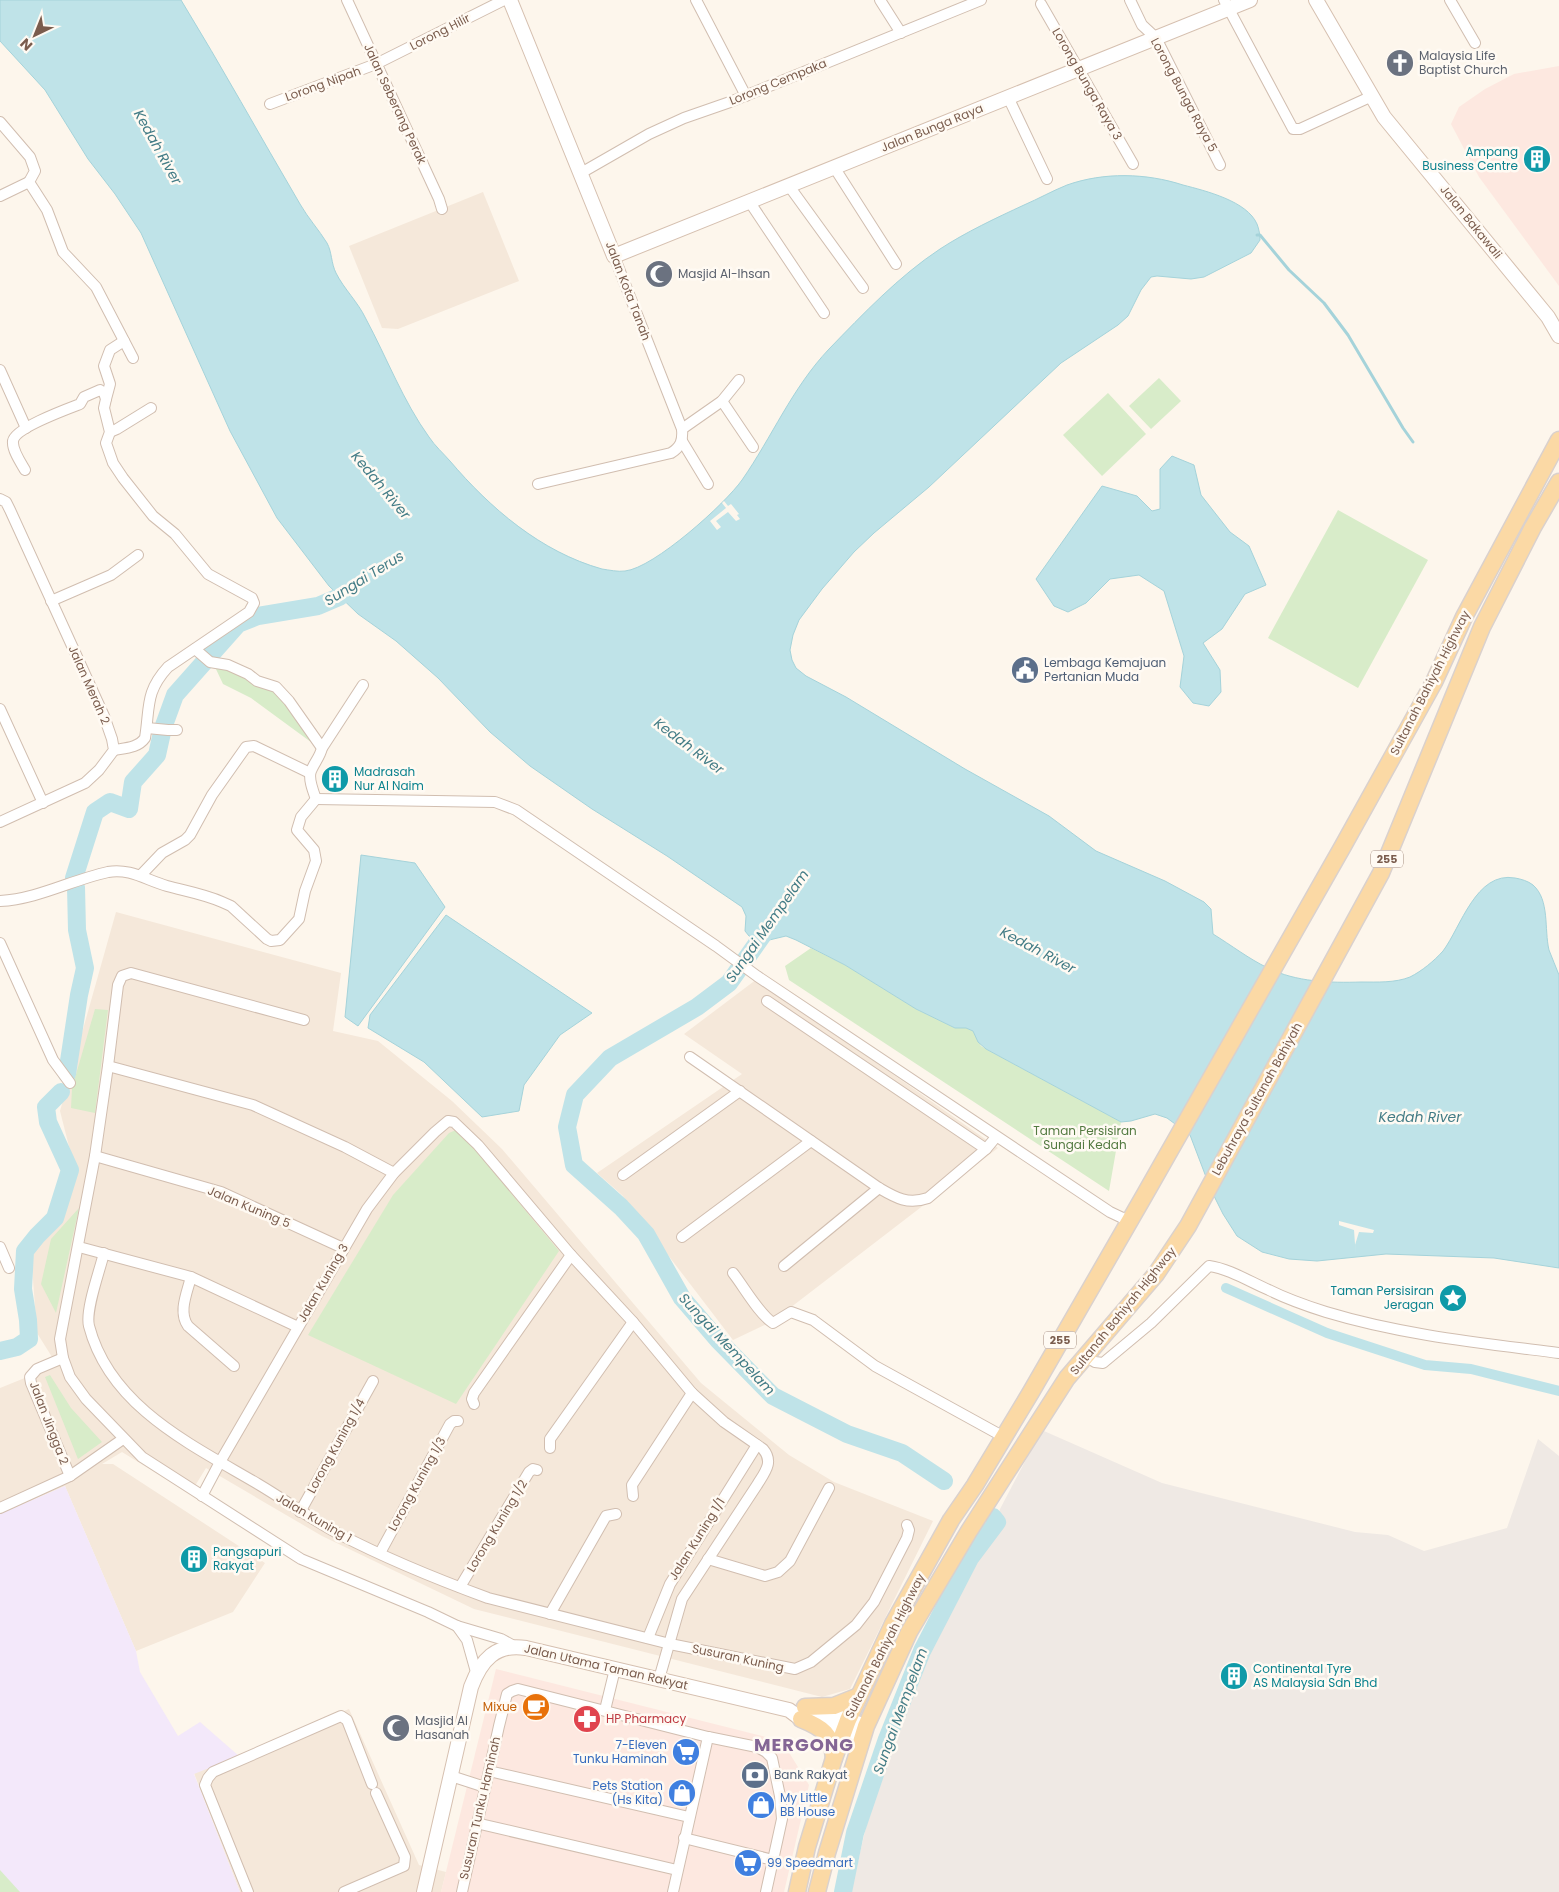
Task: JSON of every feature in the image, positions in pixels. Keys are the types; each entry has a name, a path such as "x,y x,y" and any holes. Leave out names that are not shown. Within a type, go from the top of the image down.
{"main road":[{"name":"Sultanah Bahiyah Highway","path":"1129,1221 1343,846 1434,682 1464,617 1559,440"},
{"path":"1537,482 1559,471"},
{"name":"Sultanah Bahiyah Highway","path":"1326,973 1381,873 1482,627 1533,527 1559,482"},
{"path":"1533,527 1552,513 1559,511"},
{"name":"Lebuhraya Sultanah Bahiyah","path":"1188,1226 1326,973"},
{"name":"255","path":"1004,1437 1129,1221"},
{"name":"Sultanah Bahiyah Highway","path":"817,1892 864,1732 910,1632 969,1531 1063,1385 1085,1356 1145,1288 1166,1261 1188,1226"},
{"name":"Sultanah Bahiyah Highway","path":"797,1892 807,1848 834,1758 858,1696 893,1624 952,1520 1004,1437"},
{"path":"799,1712 834,1706 858,1696"},
{"path":"799,1712 822,1728 829,1737 833,1747 834,1758"}],"street":[{"name":"Jalan Seberang Perak","path":"347,0 442,209"},
{"name":"Lorong Hilir","path":"376,64 504,0"},
{"name":"Jalan Kota Tanah","path":"510,0 682,430 682,441"},
{"path":"696,0 746,96"},
{"path":"880,0 901,33"},
{"name":"Lorong Cempaka","path":"580,173 649,134 684,118 746,96 981,0"},
{"name":"Lorong Bunga Raya 5","path":"1130,0 1142,25 1156,38 1220,165"},
{"name":"Jalan Bunga Raya","path":"614,256 1156,38 1227,4 1250,0"},
{"name":"Jalan Bakawali","path":"1316,0 1370,97 1397,135 1453,200 1548,317 1559,336"},
{"path":"1450,0 1475,43"},
{"name":"Lorong Bunga Raya 3","path":"1041,4 1132,164"},
{"path":"1227,4 1293,129 1300,129 1370,97"},
{"name":"Lorong Nipah","path":"270,104 376,64"},
{"path":"1008,97 1047,179"},
{"path":"0,122 33,161 35,171 28,182 0,196"},
{"path":"834,167 896,264"},
{"path":"28,182 47,210 63,252 96,287 133,358"},
{"path":"789,186 863,288"},
{"path":"749,201 824,313"},
{"path":"0,822 85,783 99,770 114,750 141,743 151,728 151,693 155,683 168,668 197,651 249,612 254,603 252,598 208,574 175,534 153,516 113,463 106,444 110,432 104,408 110,384 104,366 110,350 124,341"},
{"path":"0,370 26,428"},
{"path":"682,430 722,401 739,380"},
{"path":"25,470 13,441 15,436 26,428 80,404 84,397 100,390 106,398"},
{"path":"722,401 753,447"},
{"path":"110,432 151,408"},
{"path":"682,441 708,484"},
{"path":"538,484 671,453 680,446 682,441"},
{"name":"Jalan Merah 2","path":"0,499 6,502 10,510 104,716 114,750"},
{"path":"51,601 111,576 138,555"},
{"path":"197,651 210,662 228,665 248,674 256,681 276,687 289,701 322,748"},
{"path":"316,799 312,789 310,772 322,748 363,685"},
{"path":"0,709 43,803"},
{"path":"151,728 173,730"},
{"path":"140,875 162,853 185,840 190,835 212,795 246,747 260,749 310,772"},
{"path":"0,901 39,895 66,884 109,872 125,872 140,875 167,886 222,902 231,906 267,939 271,941 280,940 299,919 305,891 316,861 314,850 297,830 301,817 316,799"},
{"path":"316,799 495,802 516,810 757,976 996,1137 1110,1212 1129,1221"},
{"path":"0,943 53,1060 70,1083"},
{"path":"304,1020 131,973 122,976 118,985 95,1156 60,1339 63,1358 70,1377 86,1399 122,1439 142,1457 202,1496 302,1559 428,1612 456,1626 501,1639 512,1646"},
{"path":"767,1001 986,1149"},
{"path":"690,1057 879,1188 897,1199 908,1202 928,1198 986,1149 996,1137"},
{"path":"108,1066 253,1105 345,1147 394,1172"},
{"path":"623,1175 740,1091"},
{"name":"Jalan Kuning 3","path":"202,1496 367,1209 394,1172 448,1121 454,1122 478,1145 572,1255"},
{"path":"682,1237 812,1141"},
{"name":"Jalan Kuning 5","path":"95,1156 221,1192 343,1248"},
{"path":"784,1266 879,1188"},
{"path":"0,1247 9,1268"},
{"path":"79,1247 191,1277 298,1327"},
{"name":"Jalan Kuning 1","path":"104,1253 91,1302 89,1324 96,1347 108,1372 158,1424 339,1534 460,1588 488,1598 670,1644"},
{"path":"474,1404 472,1399 474,1393 572,1255 692,1393 724,1422 766,1452 768,1466 682,1600 659,1680"},
{"path":"1085,1356 1095,1362 1103,1363 1151,1323 1209,1266 1220,1268 1272,1292 1324,1311 1379,1327 1559,1353"},
{"path":"733,1272 762,1313 773,1323 791,1312 813,1320 875,1366 1004,1437"},
{"path":"191,1277 182,1312 184,1319 188,1326 234,1366"},
{"path":"550,1448 550,1438 632,1322"},
{"name":"Jalan Jingga 2","path":"63,1358 37,1369 30,1377 70,1476"},
{"name":"Lorong Kuning 1/4","path":"300,1512 373,1381"},
{"path":"633,1496 631,1491 632,1485 692,1393"},
{"name":"Lorong Kuning 1/3","path":"380,1553 450,1424 458,1421"},
{"path":"0,1508 70,1476 122,1439"},
{"name":"Jalan Kuning 1/1","path":"648,1638 670,1584 757,1445"},
{"name":"Lorong Kuning 1/2","path":"460,1588 529,1472 533,1469 537,1470"},
{"path":"708,1559 765,1576 778,1572 790,1561 829,1488"},
{"path":"550,1614 611,1515"},
{"name":"Susuran Kuning","path":"670,1644 787,1669 803,1667 849,1632 868,1610 907,1538 909,1530 907,1525"},
{"path":"456,1626 467,1640 476,1672"},
{"name":"Jalan Utama Taman Rakyat","path":"424,1892 471,1687 476,1672 494,1652 512,1646 799,1712 864,1732"},
{"path":"616,1669 605,1710 708,1737 758,1747 772,1758 782,1819 766,1892"},
{"name":"Susuran Tunku Haminah","path":"462,1892 476,1823 507,1694 518,1690 605,1710"},
{"path":"248,1892 206,1785 208,1778 213,1772 341,1716 347,1720 374,1789 405,1857 404,1866 344,1892"},
{"path":"673,1892 708,1737"},
{"path":"489,1771 689,1817"},
{"path":"451,1776 485,1787"},
{"path":"476,1823 677,1870"},
{"path":"684,1838 773,1860"}],"shaded area":[{"name":"Ampang Business Centre","path":"1559,66 1559,286 1479,177 1451,124 1459,107 1485,89 1514,74"},
{"path":"483,192 519,281 398,329 382,328 349,246"},
{"path":"116,912 341,973 333,1031 378,1041 452,1101 502,1149 701,1383 789,1455 834,1482 933,1521 850,1689 822,1697 474,1609 322,1536 206,1468 190,1494 122,1452 102,1464 113,1464 265,1563 233,1612 136,1651 65,1486 0,1514 0,1388 57,1365 37,1333 31,1253 62,1218 75,1170 60,1111"},
{"path":"757,979 998,1148 773,1321 733,1340 622,1195 597,1173 742,1074 684,1034"},
{"path":"1044,1431 1162,1483 1355,1532 1388,1535 1424,1551 1507,1528 1538,1439 1559,1456 1559,1892 851,1892 866,1827 908,1702 935,1638 991,1536 1000,1509 1031,1450"},
{"path":"65,1486 136,1651 140,1672 178,1736 200,1722 239,1756 194,1774 240,1892 0,1892 0,1514"},
{"path":"496,1669 782,1741 809,1785 784,1892 441,1892"},
{"path":"349,1709 419,1865 446,1872 441,1892 240,1892 194,1773"}],"green space":[{"path":"1159,378 1181,401 1151,429 1129,406"},
{"path":"1108,393 1146,434 1102,476 1063,435"},
{"path":"1338,510 1428,560 1358,688 1268,638"},
{"path":"222,665 274,690 290,707 315,745 251,698 223,684 215,667"},
{"name":"Taman Persisiran Sungai Kedah","path":"811,948 845,965 916,1009 955,1028 966,1028 973,1031 981,1046 1121,1122 1109,1191 789,980 785,966"},
{"path":"95,1009 108,1010 95,1113 71,1108 72,1088"},
{"path":"458,1129 559,1251 456,1404 308,1335 393,1195 449,1133"},
{"path":"79,1208 56,1313 41,1284 51,1239"},
{"path":"50,1375 71,1408 102,1442 78,1459 45,1377"},
{"path":"0,1870 20,1892 0,1892"}],"water":[{"name":"Kedah River","path":"0,0 181,0 306,214 327,243 336,273 363,313 403,394 431,440 482,495 518,526 558,552 602,569 625,571 638,567 670,547 705,519 742,480 793,396 829,349 868,309 910,271 960,237 1067,185 1110,176 1140,176 1169,181 1225,198 1244,209 1252,216 1260,234 1260,240 1251,253 1204,277 1191,279 1151,277 1141,290 1128,316 1118,325 1061,363 929,487 854,552 822,589 799,620 790,650 792,660 796,668 806,676 846,697 965,769 1049,816 1096,851 1165,881 1204,902 1211,909 1213,934 1247,956 1279,973 1313,981 1337,982 1386,982 1410,977 1428,966 1443,951 1471,903 1490,883 1501,878 1515,878 1533,885 1542,899 1546,915 1549,950 1559,975 1559,1268 1494,1258 1386,1254 1317,1261 1289,1259 1262,1252 1237,1236 1211,1190 1190,1135 1167,1118 1155,1114 1121,1122 986,1049 978,1042 973,1031 966,1028 955,1028 916,1009 845,965 796,940 786,936 765,941 755,940 745,931 746,916 742,907 530,766 490,732 438,678 396,641 358,614 329,586 277,518 230,431 141,233 115,194 88,159 45,90 0,41"},
{"path":"1172,456 1194,465 1201,495 1230,532 1249,546 1266,585 1245,594 1222,629 1203,643 1220,670 1221,692 1209,706 1193,703 1180,687 1184,656 1164,591 1139,575 1110,579 1086,603 1068,612 1054,606 1036,579 1102,486 1137,496 1152,511 1160,509 1160,469"},
{"path":"361,855 415,863 445,907 358,1026 345,1017"},
{"path":"446,915 592,1013 560,1035 524,1085 519,1111 482,1117 424,1062 368,1028 370,1015"}],"pier":[{"path":"724,501 728,506 731,504 739,514 737,515 740,519 736,521 728,512 716,521 721,527 717,530 710,521 726,508 722,503"},
{"path":"1339,1221 1374,1230 1373,1233 1359,1232 1355,1245 1354,1230 1339,1225"}],"waterway":[{"path":"1257,235 1260,235 1289,270 1324,303 1348,335 1413,442"},
{"name":"Sungai Terus","path":"74,878 95,812 110,802 129,809 133,782 157,755 163,728 175,695 238,624 258,616 318,606 339,597 358,584"},
{"name":"Sungai Terus","path":"67,1074 85,968 77,930 76,887"},
{"name":"Sungai Mempelam","path":"772,922 729,983 697,1007 610,1058 575,1095 567,1127 574,1165 621,1207 646,1234 682,1298 718,1340 773,1396 847,1434 902,1453 944,1481"},
{"name":"Sungai Terus","path":"0,1351 17,1347 29,1339 23,1289 25,1251 55,1218 70,1170 48,1122 46,1107 61,1092"},
{"path":"1226,1288 1327,1333 1425,1365 1471,1369 1559,1391"},
{"name":"Sungai Mempelam","path":"843,1892 855,1833 887,1739 922,1651 970,1558 997,1522 993,1517"}],"place":[{"name":"Malaysia Life Baptist Church","path":"1400,63"},
{"name":"Ampang Business Centre","path":"1537,159"},
{"name":"Masjid Al-Ihsan","path":"659,274"},
{"name":"Lembaga Kemajuan Pertanian Muda","path":"1025,670"},
{"name":"Madrasah Nur Al Naim","path":"335,779"},
{"name":"Taman Persisiran Jeragan","path":"1453,1298"},
{"name":"Pangsapuri Rakyat","path":"194,1559"},
{"name":"Continental Tyre AS Malaysia Sdn Bhd","path":"1234,1676"},
{"name":"Mixue","path":"536,1707"},
{"name":"HP Pharmacy","path":"587,1719"},
{"name":"Masjid Al Hasanah","path":"396,1728"},
{"name":"7-Eleven Tunku Haminah","path":"686,1752"},
{"name":"Bank Rakyat","path":"755,1775"},
{"name":"Pets Station (Hs Kita)","path":"682,1793"},
{"name":"My Little BB House","path":"761,1805"},
{"name":"99 Speedmart","path":"748,1863"}],"district":[{"name":"MERGONG","path":"804,1745"}]}
